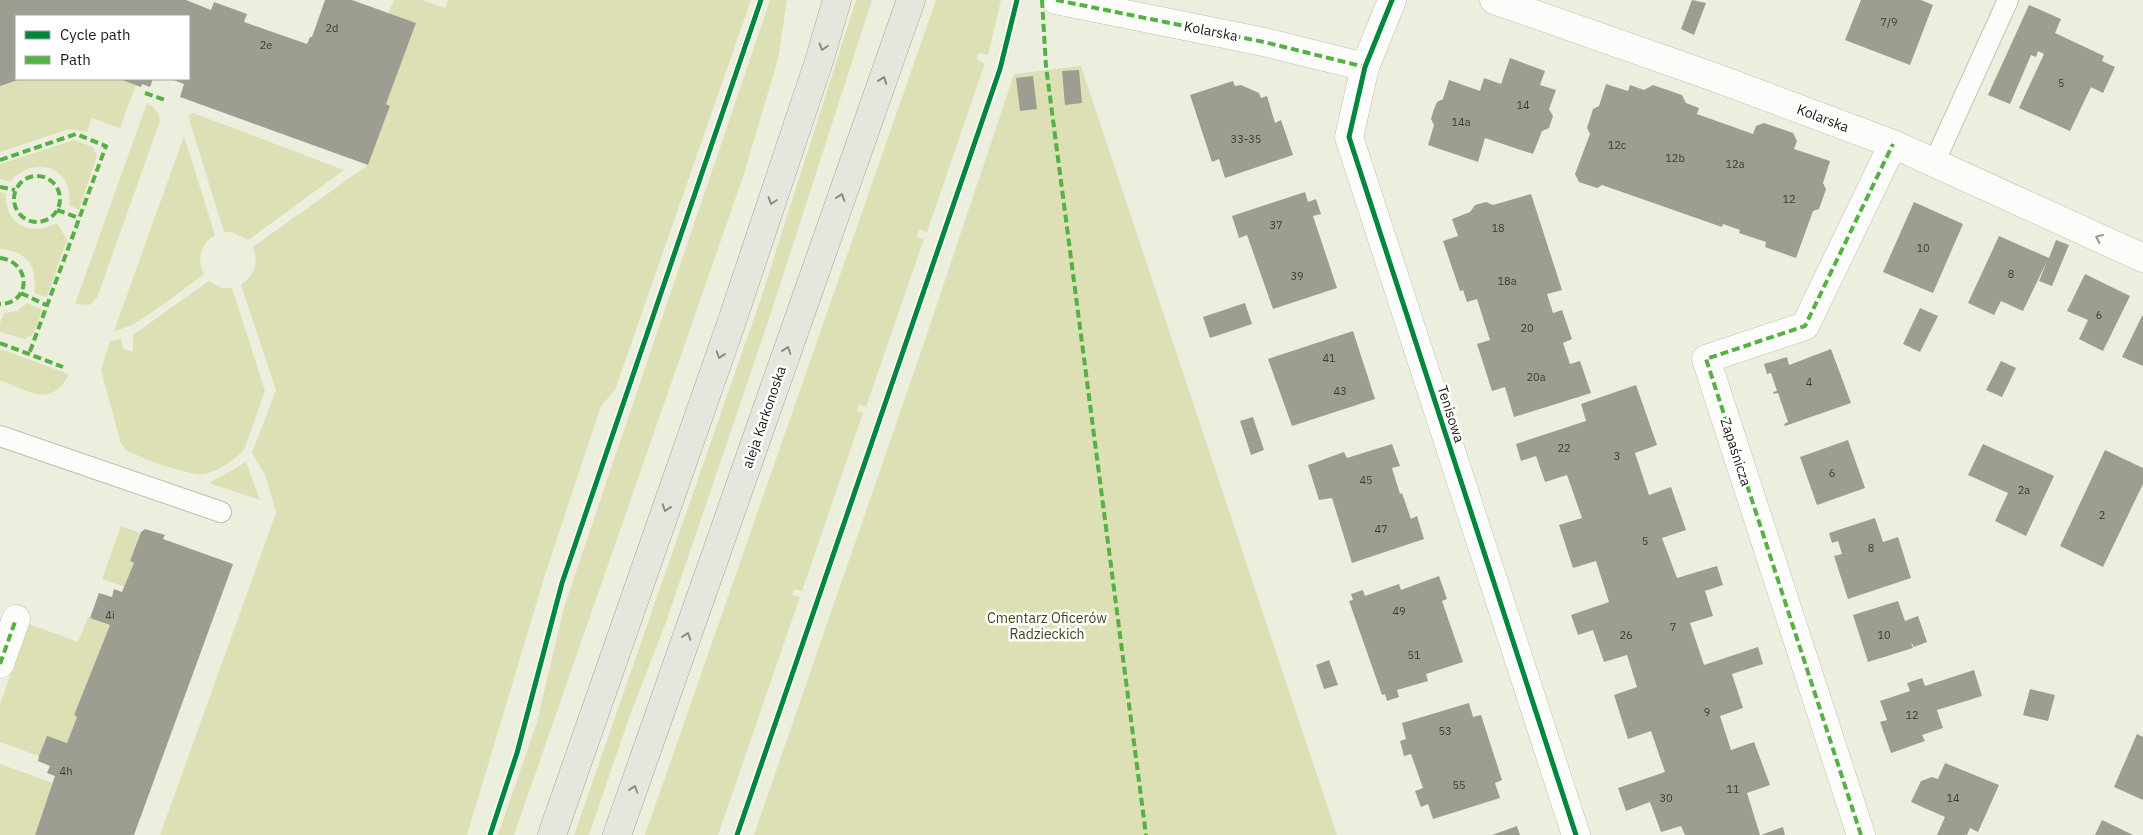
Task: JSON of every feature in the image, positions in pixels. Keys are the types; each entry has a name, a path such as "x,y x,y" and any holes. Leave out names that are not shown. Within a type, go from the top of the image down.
{"main road":[{"path":"552,835 731,324 820,58 837,0"},
{"name":"aleja Karkonoska","path":"618,835 911,0"}],"street":[{"name":"Kolarska","path":"1056,0 1264,42 1365,67"},
{"name":"Tenisowa","path":"1392,0 1365,67 1350,137 1576,835"},
{"name":"Kolarska","path":"1494,0 1711,76 1893,144 2143,258"},
{"name":"Zapaśnicza","path":"1862,835 1706,359 1805,326 1893,144"},
{"path":"0,664 16,619"}],"lane":[{"path":"1934,163 2008,0"},
{"path":"0,436 221,512"}],"green space":[{"path":"394,0 421,0 445,8 448,0 751,0 615,390 601,406 544,578 467,835 160,835 276,513 266,477 252,453 276,390 241,285 253,273 256,258 253,247 368,165 390,107 386,104 416,23 388,13"},
{"path":"770,0 787,0 778,59 744,174 514,835 498,835 537,722 564,607"},
{"path":"856,0 872,0 769,319 666,622 630,715 589,835 574,835 761,298"},
{"path":"936,0 1001,0 988,55 978,53 977,60 985,63 927,232 919,230 917,237 924,239 866,407 859,404 857,411 863,413 802,591 794,589 792,595 800,597 718,835 645,835"},
{"name":"Cmentarz Oficerów Radzieckich","path":"1081,66 1337,835 754,835 923,346 1014,74"},
{"path":"19,80 122,80 136,85 120,128 92,118 87,132 69,129 0,152 0,86"},
{"path":"147,103 156,110 160,121 97,298 89,305 75,304"},
{"path":"193,113 344,170 248,240 232,232 224,232 188,116"},
{"path":"184,136 215,235 206,243 201,252 200,263 204,274 147,316 114,331"},
{"path":"74,140 93,147 97,156 79,210 69,205 69,192 66,182 51,169 41,167 30,168 20,173 10,182 0,179 0,164"},
{"path":"0,192 6,193 9,213 14,220 29,228 38,229 57,223 67,240 47,297 34,293 34,275 29,262 17,253 0,249"},
{"path":"209,281 222,288 232,288 265,391 244,450 220,468 209,473 197,474 165,466 126,450 121,444 101,370 110,341 121,339 123,349 133,352 133,335"},
{"path":"27,303 43,310 33,334 25,339 0,332 0,323 4,313 17,311"},
{"path":"0,349 69,374 62,385 55,391 47,394 30,392 0,380"},
{"path":"246,462 260,500 209,483"},
{"path":"121,526 140,533 130,561 134,563 125,587 102,579"},
{"path":"88,617 110,625 74,715 77,717 67,743 39,756 0,742 0,704 29,624 78,642"},
{"path":"0,764 53,783 35,835 0,835"}],"building":[{"path":"0,0 186,0 211,10 214,2 247,14 244,22 307,44 310,37 312,37 325,0 352,0 416,23 386,104 390,106 368,165 180,97 184,84 174,80 190,80 190,15 15,15 15,80 18,80 0,86"},
{"path":"1692,0 1706,3 1694,35 1681,29"},
{"path":"1861,0 1921,0 1933,5 1910,65 1845,40"},
{"path":"2029,5 2061,19 2055,33 2104,56 2102,61 2115,67 2103,93 2091,87 2070,131 2019,108 2044,54 2038,51 2036,57 2031,55 2010,104 1988,95"},
{"path":"1510,58 1545,71 1540,85 1556,90 1549,109 1553,116 1549,128 1542,131 1533,154 1485,138 1478,162 1428,145 1434,125 1431,119 1434,109 1437,102 1443,99 1449,80 1480,91 1484,78 1501,84"},
{"path":"1079,70 1082,103 1065,105 1062,71"},
{"path":"1033,76 1037,109 1020,111 1016,78"},
{"path":"122,80 153,80 150,87 142,84 141,87"},
{"path":"1233,81 1235,86 1241,85 1259,93 1261,98 1267,96 1275,123 1281,120 1293,155 1225,178 1219,159 1212,162 1190,95"},
{"path":"1606,84 1628,91 1630,85 1644,90 1653,85 1682,95 1686,103 1699,108 1697,114 1753,134 1756,126 1764,123 1793,133 1797,141 1794,149 1830,161 1823,183 1826,189 1819,209 1813,211 1796,258 1765,247 1766,242 1739,233 1740,230 1723,224 1722,227 1602,185 1597,188 1579,182 1575,174 1590,134 1587,128 1593,109 1599,106"},
{"path":"1305,192 1308,202 1316,199 1321,214 1313,216 1337,288 1273,309 1247,235 1239,238 1232,216"},
{"path":"1531,194 1562,290 1547,294 1553,313 1562,310 1572,339 1563,343 1570,364 1580,361 1591,393 1514,417 1505,387 1492,391 1477,344 1490,340 1477,299 1467,302 1463,290 1460,291 1443,241 1458,236 1452,219 1470,212 1475,205 1486,202 1493,205"},
{"path":"1914,202 1963,224 1933,293 1883,272"},
{"path":"1999,236 2049,258 2056,240 2069,245 2052,286 2039,281 2047,261 2023,311 2001,301 1994,315 1968,303"},
{"path":"2085,274 2130,296 2103,351 2079,339 2088,320 2067,311"},
{"path":"1245,303 1252,324 1210,338 1203,317"},
{"path":"1920,308 1938,316 1920,352 1903,344"},
{"path":"2143,316 2143,366 2122,357"},
{"path":"1353,331 1375,399 1292,426 1268,359"},
{"path":"1831,349 1851,403 1785,426 1784,424 1788,422 1778,393 1774,394 1773,392 1777,391 1771,373 1767,374 1764,364 1787,357 1789,365"},
{"path":"2001,361 2016,368 2002,397 1986,390"},
{"path":"1636,385 1657,445 1635,453 1649,495 1671,487 1686,530 1662,538 1677,578 1717,566 1723,585 1705,591 1713,616 1690,623 1704,665 1758,647 1763,664 1732,674 1743,708 1720,716 1731,750 1754,742 1770,785 1747,793 1760,835 1685,835 1681,826 1661,832 1650,802 1626,811 1618,788 1665,772 1651,731 1628,739 1614,695 1637,687 1627,655 1604,662 1593,630 1578,635 1571,615 1609,602 1596,561 1573,568 1559,525 1582,518 1567,475 1545,482 1536,456 1521,461 1516,444 1586,421 1581,404"},
{"path":"1253,417 1264,450 1251,455 1240,421"},
{"path":"1848,440 1865,488 1817,505 1800,457"},
{"path":"1392,444 1400,466 1392,468 1400,494 1402,493 1411,519 1417,516 1424,539 1352,563 1332,498 1319,500 1308,465 1344,452 1347,458"},
{"path":"1983,444 2054,476 2026,536 1995,521 2008,493 1968,475"},
{"path":"2105,450 2143,468 2143,484 2103,567 2060,546"},
{"path":"1875,518 1883,542 1898,537 1911,578 1848,599 1834,556 1842,554 1838,541 1832,543 1829,533"},
{"path":"145,529 165,535 163,539 233,564 134,835 35,835 55,776 47,773 50,766 38,761 39,756 47,736 67,743 77,717 74,715 110,625 90,618 99,593 112,597 114,589 122,592 134,563 130,561 141,532"},
{"path":"1439,576 1447,599 1442,601 1463,662 1426,674 1428,681 1397,690 1399,697 1387,701 1385,694 1382,695 1349,601 1353,600 1351,594 1363,590 1365,596 1399,584 1401,590"},
{"path":"1898,601 1905,621 1918,616 1927,642 1914,647 1911,642 1913,648 1868,662 1853,615"},
{"path":"1329,660 1338,685 1324,689 1316,665"},
{"path":"1974,670 1982,696 1937,710 1943,728 1922,735 1925,741 1891,753 1880,722 1887,720 1880,701 1910,691 1907,683 1922,678 1925,686"},
{"path":"2030,689 2055,695 2048,721 2023,715"},
{"path":"1469,703 1473,717 1481,715 1502,780 1495,783 1500,798 1433,819 1428,804 1421,807 1415,791 1423,788 1411,754 1404,756 1400,741 1406,739 1402,723"},
{"path":"2137,734 2143,737 2143,800 2114,787"},
{"path":"1945,763 1999,785 1978,832 1970,828 1967,835 1937,835 1945,817 1911,802 1921,781 1932,777 1938,779"},
{"path":"2102,820 2133,835 2095,835"},
{"path":"1517,826 1520,835 1492,835"},
{"path":"1783,827 1785,835 1761,835"}],"marked path":[{"path":"1042,0 1046,66 1146,835"},
{"path":"1056,0 1264,42 1365,67"},
{"path":"145,93 165,100"},
{"path":"0,160 76,134 106,146 29,354"},
{"path":"1861,835 1706,359 1805,326 1893,144"},
{"path":"33,176 41,176 50,180 56,186 60,199 56,212 50,218 41,222 33,222 24,218 18,212 14,203 14,195 18,186 24,180 33,176"},
{"path":"0,187 15,190"},
{"path":"57,210 79,218"},
{"path":"0,258 10,261 18,267 24,282 18,297 10,302 0,304"},
{"path":"21,293 46,305"},
{"path":"0,343 63,367"},
{"path":"0,664 16,619"}],"cycle path":[{"path":"490,835 517,753 562,583 761,0"},
{"path":"737,835 1000,69 1017,0"},
{"path":"1392,0 1365,67 1349,137 1576,835"}]}
